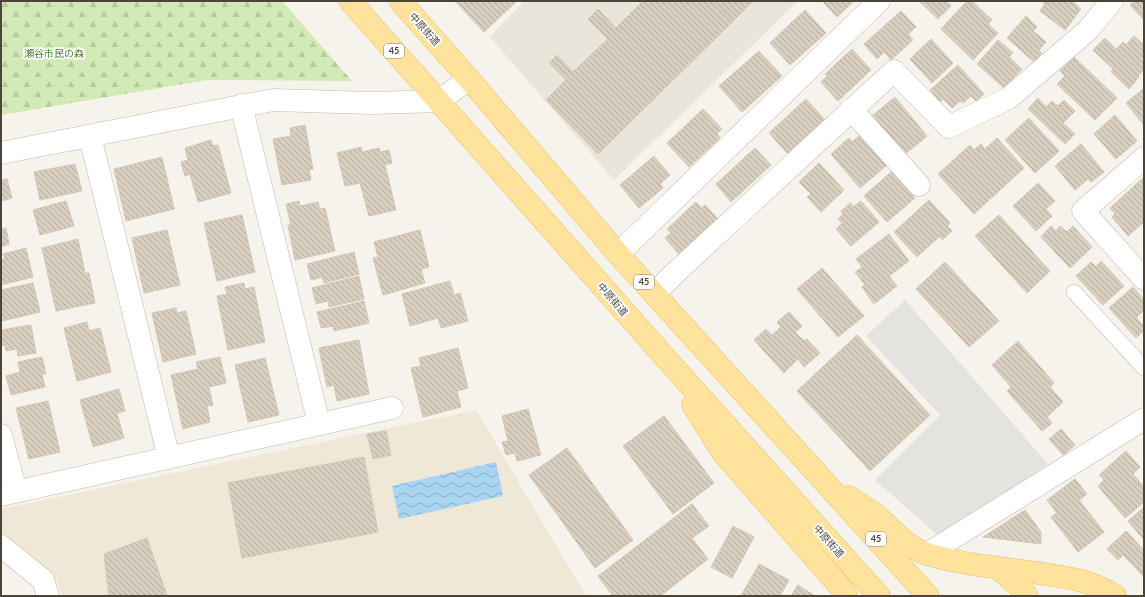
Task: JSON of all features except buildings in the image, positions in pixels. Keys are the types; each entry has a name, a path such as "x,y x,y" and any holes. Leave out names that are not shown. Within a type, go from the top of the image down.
{"main road":[{"name":"中原街道","path":"350,1 662,354 879,596"},
{"name":"中原街道","path":"400,1 618,254 928,596"},
{"path":"662,354 723,452 842,589 846,596"},
{"path":"824,482 875,515 915,549 927,554 965,563 1080,580 1102,587 1116,596"},
{"path":"996,567 1020,587 1028,596"}],"street":[{"path":"618,254 879,1"},
{"path":"654,294 851,109 894,71 949,127 1009,98 1088,30 1112,1"},
{"path":"1,153 241,105 273,100 371,103 439,101 468,79"},
{"path":"241,105 319,424"},
{"path":"851,109 919,185"},
{"path":"90,136 169,458"},
{"path":"1144,158 1083,211 1144,279"},
{"path":"1,435 8,493 392,408"},
{"path":"927,554 1144,419"},
{"path":"1,546 43,580 48,596"}],"lane":[{"path":"1074,292 1144,368"}],"shaded area":[{"path":"524,1 798,1 614,180 490,37"},
{"path":"905,300 1048,464 939,536 875,480 940,415 866,336"},
{"path":"476,410 586,596 62,596 57,580 1,533 1,509"}],"green space":[{"name":"瀬谷市民の森","path":"1,1 282,1 352,81 207,80 1,115"}],"water":[{"path":"496,462 503,496 399,519 392,486"}]}
